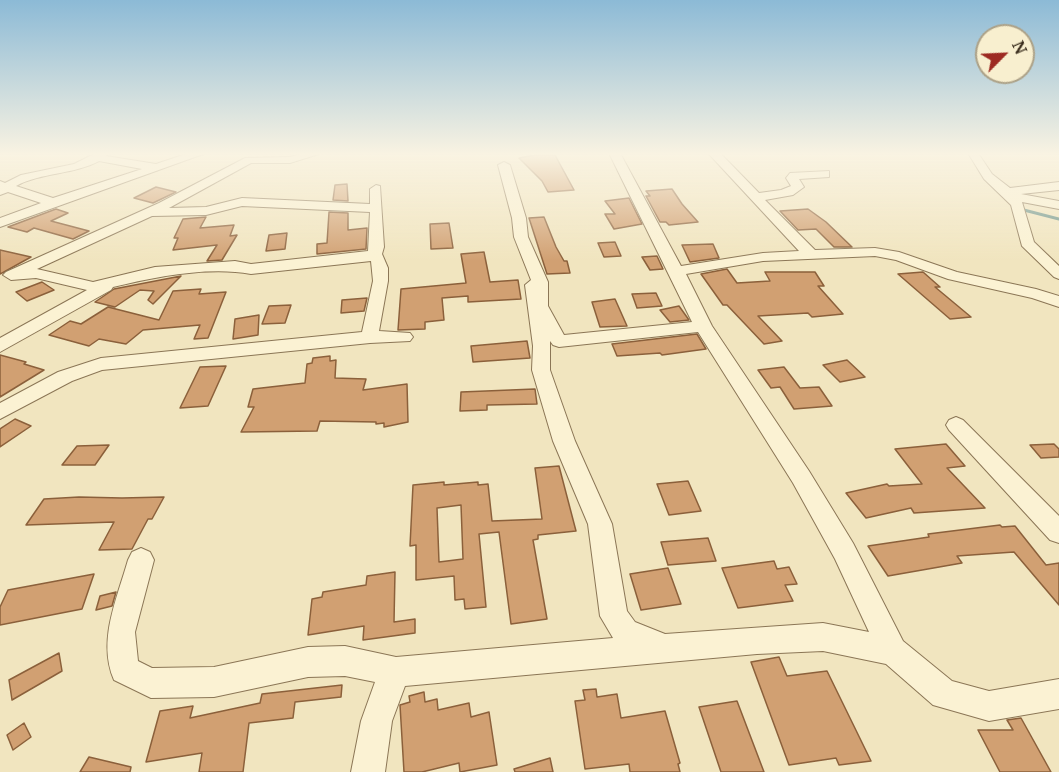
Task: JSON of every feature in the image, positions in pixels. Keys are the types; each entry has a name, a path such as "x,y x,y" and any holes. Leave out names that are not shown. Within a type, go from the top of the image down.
{"street":[{"path":"6,189 54,202"},
{"path":"0,223 93,189"},
{"path":"6,277 150,213 195,189"},
{"path":"370,337 373,309 382,287 381,264 375,254 376,189"},
{"path":"511,189 519,218 520,237 540,282 540,306 559,341 703,326"},
{"path":"633,189 703,326 801,477 844,551 893,651 944,693 989,706 1059,694"},
{"path":"749,189 811,255"},
{"path":"757,197 784,194 795,189"},
{"path":"1003,189 1022,213 1027,243 1059,274"},
{"path":"1009,194 1040,189"},
{"path":"1009,194 1059,205"},
{"path":"150,213 206,211 242,202 376,208"},
{"path":"677,272 764,257 875,252 899,256 953,276 1036,294 1059,302"},
{"path":"6,277 36,273 93,287 155,272 235,266 251,269 367,257 375,254"},
{"path":"0,346 113,282"},
{"path":"540,282 533,285 533,290 542,346 541,370 564,441 600,524 614,616 625,632 666,648"},
{"path":"0,412 67,377 90,368 125,361 134,362 370,337 404,337"},
{"path":"956,424 1059,532"},
{"path":"141,560 121,632 124,670 151,683 214,682 308,662 345,661 396,672 666,648 823,638 893,651"},
{"path":"368,772 373,730 380,704 396,672"}],"building":[{"path":"152,189 176,192 153,203 134,198"},
{"path":"334,189 347,189 348,201 333,200"},
{"path":"546,189 574,190 548,192"},
{"path":"672,189 698,222 669,225 666,222 660,222 646,196 650,196 646,191"},
{"path":"629,198 642,224 614,229 605,214 615,214 605,201"},
{"path":"56,209 68,213 51,221 89,231 73,239 34,228 27,232 8,227"},
{"path":"808,209 826,222 852,247 834,247 816,229 798,230 780,211"},
{"path":"329,212 348,213 348,230 367,228 366,249 317,254 317,244 327,243"},
{"path":"206,217 200,228 234,225 230,236 237,235 222,260 207,261 217,245 173,250 178,238 174,238 183,219"},
{"path":"544,217 556,247 564,261 567,261 570,273 547,274 529,218"},
{"path":"449,223 453,248 431,249 430,224"},
{"path":"287,233 285,249 266,251 269,235"},
{"path":"615,242 621,256 604,257 598,243"},
{"path":"713,244 719,258 690,262 682,245"},
{"path":"0,250 31,257 0,274"},
{"path":"484,252 490,282 518,280 521,299 468,302 468,296 442,298 444,320 425,322 425,329 398,330 401,289 466,283 461,254"},
{"path":"657,256 663,269 650,270 642,257"},
{"path":"727,269 737,283 770,281 765,272 815,272 824,286 818,286 843,314 812,317 808,313 758,316 782,341 764,344 727,305 723,305 701,274"},
{"path":"923,272 940,287 935,287 971,317 950,319 898,274"},
{"path":"181,276 153,304 148,300 154,291 140,290 115,307 95,302 114,289"},
{"path":"42,282 54,290 27,301 16,292"},
{"path":"201,289 199,294 226,292 208,338 194,339 200,325 143,330 126,344 99,339 89,346 49,335 70,321 81,324 108,307 159,320 173,291"},
{"path":"656,293 662,306 637,308 632,294"},
{"path":"367,298 364,311 341,313 342,300"},
{"path":"615,299 627,326 600,327 592,302"},
{"path":"291,305 285,323 262,324 269,306"},
{"path":"679,306 689,320 670,322 660,310"},
{"path":"259,315 258,335 233,339 235,319"},
{"path":"697,334 706,349 662,355 660,353 617,356 612,344"},
{"path":"527,341 530,358 473,362 471,346"},
{"path":"0,355 26,362 24,364 44,370 0,397"},
{"path":"330,356 330,361 336,360 335,378 366,379 363,390 407,384 408,422 384,427 384,423 376,424 376,422 320,421 317,431 241,432 254,407 248,407 253,389 305,383 307,364 312,363 313,358"},
{"path":"847,360 865,377 840,382 823,365"},
{"path":"226,366 208,406 180,408 200,367"},
{"path":"784,367 800,388 819,387 832,406 794,409 780,387 771,388 758,370"},
{"path":"535,389 537,404 487,405 487,410 460,411 461,392"},
{"path":"15,419 31,426 0,447 0,429"},
{"path":"946,444 965,466 947,468 985,508 914,513 911,508 866,518 846,493 887,484 889,486 922,484 895,449"},
{"path":"1054,444 1059,449 1059,457 1041,458 1030,445"},
{"path":"109,445 95,465 62,465 77,446"},
{"path":"559,466 576,531 538,535 538,539 533,540 547,619 511,624 499,532 479,534 486,607 465,609 464,599 455,600 454,576 416,580 416,545 410,546 413,485 444,482 444,485 478,482 478,485 488,484 492,521 542,519 535,468","holes":["461,505 463,559 439,562 437,508"]},
{"path":"688,481 701,511 669,515 657,484"},
{"path":"164,497 152,519 148,519 132,549 99,550 114,522 26,525 44,499"},
{"path":"1000,525 1002,527 1015,526 1046,565 1059,563 1059,605 1014,552 957,556 962,563 888,576 868,546 929,537 928,534"},
{"path":"708,538 716,561 668,565 661,542"},
{"path":"774,561 777,569 789,567 797,584 785,585 793,601 738,608 722,568"},
{"path":"668,568 681,604 641,610 630,574"},
{"path":"395,572 394,622 415,619 415,633 363,640 364,626 308,635 312,599 322,597 323,592 366,585 367,576"},
{"path":"94,574 82,609 0,625 0,607 8,590"},
{"path":"116,592 112,606 96,610 100,596"},
{"path":"59,653 62,671 12,700 9,680"},
{"path":"779,657 787,676 827,671 871,761 839,765 836,758 789,765 751,662"},
{"path":"342,685 341,697 295,702 293,718 249,723 243,772 199,772 202,753 146,762 160,711 193,706 190,718 260,703 262,694"},
{"path":"596,689 597,697 617,694 621,718 665,711 680,763 678,764 680,772 630,772 629,764 585,769 575,701 585,700 583,690"},
{"path":"424,692 425,702 437,699 438,710 469,703 471,717 489,712 497,765 460,772 459,763 422,772 404,772 400,705 410,702 409,696"},
{"path":"737,701 764,772 721,772 699,707"},
{"path":"1021,718 1051,772 1000,772 978,730 1013,730 1007,720"},
{"path":"24,723 31,737 13,750 7,735"},
{"path":"89,757 131,767 130,772 80,772"},
{"path":"550,758 553,772 515,772 514,769"}],"waterway":[{"path":"1020,209 1059,219"}]}
